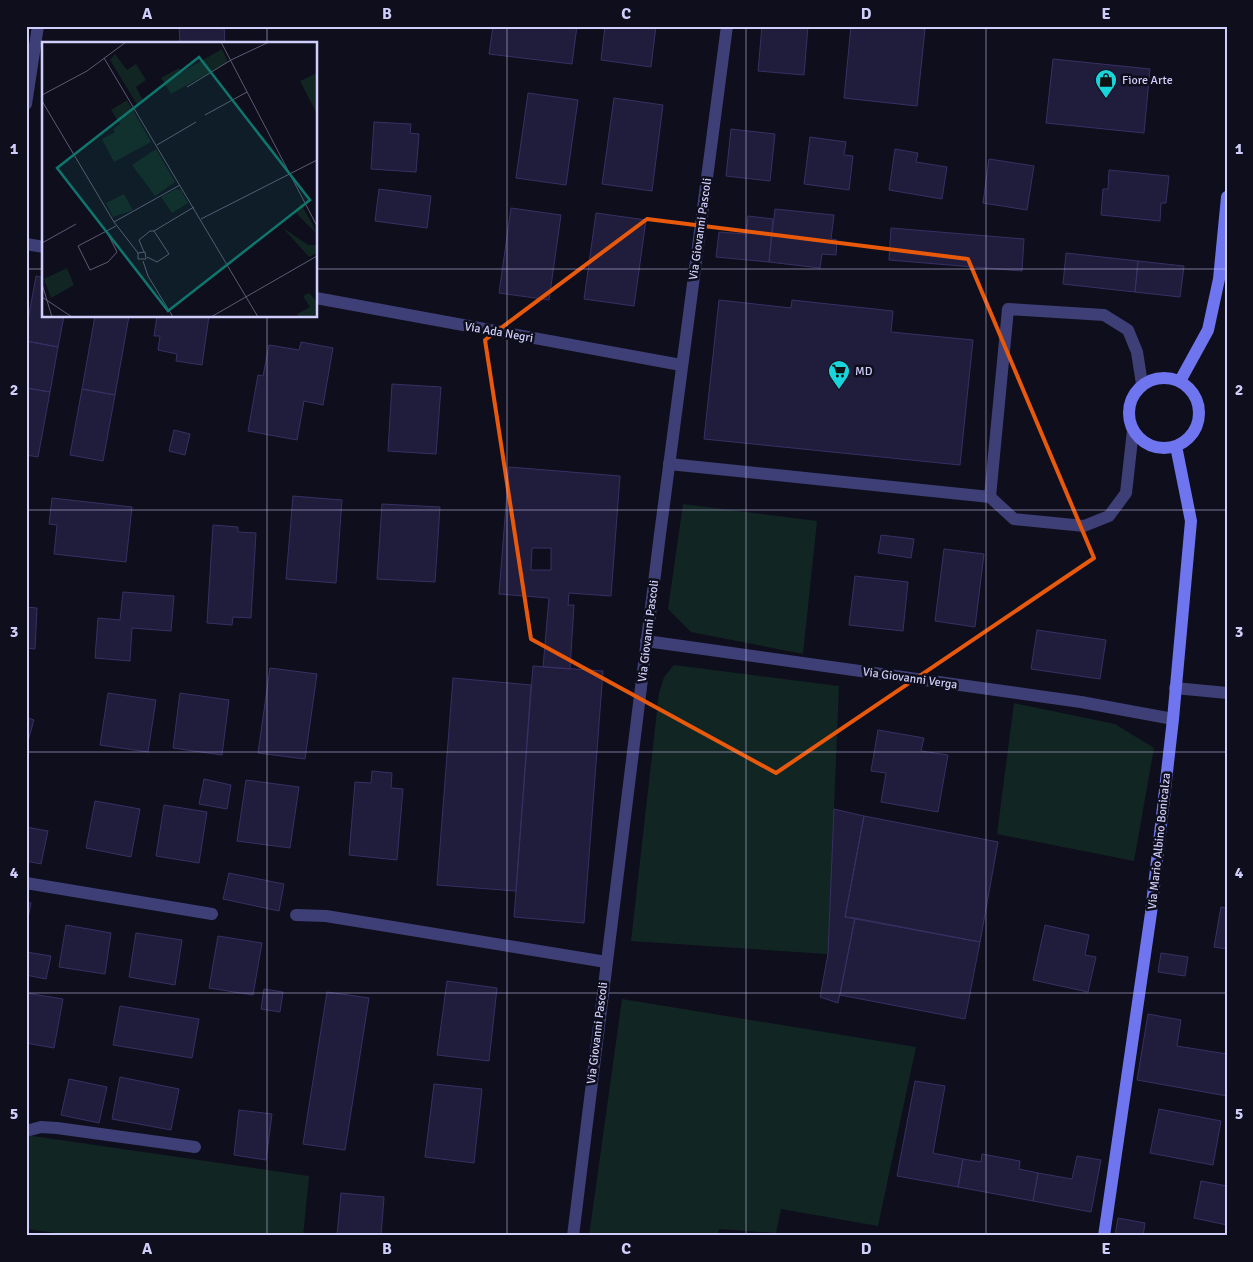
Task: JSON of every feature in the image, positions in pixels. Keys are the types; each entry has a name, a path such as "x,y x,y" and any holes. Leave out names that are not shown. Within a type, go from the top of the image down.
{"main road":[{"path":"1180,381 1208,330 1219,278 1227,198"},
{"path":"1161,377 1180,381 1189,387 1199,405 1197,425 1185,442 1166,448 1151,446 1139,438 1133,430 1128,410 1130,400 1142,384 1151,379 1161,377"},
{"name":"Via Mario Albino Bonicalza","path":"1104,1236 1151,913 1173,720 1191,522 1176,446"}],"street":[{"path":"26,104 38,26"},
{"name":"Via Giovanni Pascoli","path":"573,1236 681,366 727,26"},
{"path":"26,244 42,247"},
{"name":"Via Ada Negri","path":"318,298 681,366"},
{"path":"990,497 1008,309 1104,315 1128,330 1137,352 1142,384"},
{"path":"669,464 990,497 1014,519 1084,526 1109,516 1126,493 1133,430"},
{"name":"Via Giovanni Verga","path":"646,641 1071,701 1173,720"},
{"path":"1175,688 1227,693"},
{"path":"26,883 212,914"},
{"path":"296,915 326,916 606,962"},
{"path":"26,1132 41,1127 57,1128 195,1147"}],"highlighted area":[{"path":"647,219 968,259 1094,558 776,773 531,639 485,340"}],"green space":[{"path":"683,504 817,521 803,654 691,632 668,609"},
{"path":"674,665 839,686 828,954 631,941 659,693 664,677"},
{"path":"1014,703 1115,724 1154,748 1134,861 997,834"},
{"path":"622,999 916,1047 878,1226 781,1209 776,1233 719,1229 718,1236 589,1236"},
{"path":"26,1135 309,1176 303,1236 78,1236 26,1229"}],"building":[{"path":"179,26 224,26 225,42 180,42"},
{"path":"493,26 577,26 572,64 489,54"},
{"path":"605,26 656,26 651,67 601,60"},
{"path":"762,26 808,26 804,75 758,71"},
{"path":"851,26 899,26 925,29 917,106 844,98"},
{"path":"1053,59 1150,69 1144,133 1046,123"},
{"path":"528,93 578,100 566,185 516,178"},
{"path":"614,98 663,105 652,191 602,184"},
{"path":"374,122 411,124 410,133 419,134 416,172 371,169"},
{"path":"731,129 775,134 770,181 726,176"},
{"path":"810,137 846,142 844,155 853,156 849,190 804,184"},
{"path":"895,149 918,153 916,162 947,167 942,199 889,190"},
{"path":"989,159 1034,166 1027,210 983,203"},
{"path":"1109,170 1169,176 1166,203 1161,203 1160,221 1101,215 1103,189 1108,189"},
{"path":"379,189 431,196 427,228 375,221"},
{"path":"511,208 561,215 549,300 499,293"},
{"path":"775,209 834,215 831,239 837,240 836,255 822,254 820,268 769,262"},
{"path":"596,213 646,220 634,306 584,299"},
{"path":"748,216 773,219 769,262 716,257 719,232 746,234"},
{"path":"891,228 1024,239 1022,271 889,260"},
{"path":"1066,253 1138,261 1135,292 1063,284"},
{"path":"1138,261 1184,266 1180,297 1135,292"},
{"path":"36,276 42,278 42,318 64,318 58,347 26,341 26,331"},
{"name":"MD","path":"719,300 791,308 792,300 893,311 891,332 973,340 960,465 704,439"},
{"path":"95,318 129,318 115,395 82,389"},
{"path":"157,318 209,318 202,365 176,361 177,354 158,350 160,336 154,336"},
{"path":"26,341 58,347 50,392 26,388"},
{"path":"301,342 333,348 323,405 304,401 297,440 248,431 258,375 263,376 269,345 299,350"},
{"path":"392,384 441,387 436,454 388,451"},
{"path":"26,388 50,392 38,457 26,455"},
{"path":"82,389 115,395 103,461 70,455"},
{"path":"174,430 190,434 185,455 169,451"},
{"path":"509,467 620,476 611,596 569,593 568,605 574,605 570,669 543,667 549,598 499,594","holes":["532,548 551,548 551,570 531,570"]},
{"path":"293,496 342,500 336,583 286,579"},
{"path":"52,498 132,507 126,562 54,554 57,525 49,524"},
{"path":"382,504 440,507 435,582 377,579"},
{"path":"213,525 238,527 238,532 256,533 251,618 233,617 232,625 207,623"},
{"path":"881,535 914,539 911,558 878,553"},
{"path":"944,549 984,554 975,627 935,621"},
{"path":"855,576 908,582 903,631 849,625"},
{"path":"123,592 174,596 171,631 132,628 130,661 95,658 98,618 120,620"},
{"path":"26,607 37,608 35,649 26,648"},
{"path":"1037,630 1106,640 1100,679 1031,669"},
{"path":"533,666 603,671 584,923 514,917"},
{"path":"270,668 317,674 305,759 258,753"},
{"path":"453,678 531,685 516,891 437,885"},
{"path":"108,693 156,700 148,752 100,745"},
{"path":"180,693 229,700 222,755 173,748"},
{"path":"26,717 34,720 26,748"},
{"path":"878,730 924,738 921,751 948,755 938,812 881,802 886,773 871,771"},
{"path":"372,771 392,773 391,788 403,789 397,860 349,855 355,782 371,783"},
{"path":"204,779 231,785 227,809 199,804"},
{"path":"246,780 299,787 290,848 237,841"},
{"path":"95,801 140,809 131,857 86,848"},
{"path":"164,805 207,812 199,863 156,856"},
{"path":"834,809 864,816 845,917 855,918 838,1003 820,997 828,954"},
{"path":"864,816 998,842 980,942 845,917"},
{"path":"26,827 48,831 41,864 26,861"},
{"path":"229,873 284,884 279,911 223,899"},
{"path":"26,902 31,903 26,929"},
{"path":"1221,907 1227,908 1227,949 1214,947"},
{"path":"855,918 980,942 965,1019 840,995"},
{"path":"66,925 111,933 105,974 59,967"},
{"path":"1045,925 1089,935 1085,955 1096,957 1088,992 1033,980"},
{"path":"136,933 182,940 175,985 129,977"},
{"path":"218,936 262,943 253,995 209,988"},
{"path":"26,952 51,956 46,979 26,975"},
{"path":"1161,953 1188,957 1185,976 1158,972"},
{"path":"447,981 497,988 489,1061 437,1055"},
{"path":"264,989 283,992 280,1012 261,1009"},
{"path":"327,992 369,998 345,1150 303,1144"},
{"path":"26,993 63,999 54,1048 26,1043"},
{"path":"120,1006 199,1019 192,1058 113,1045"},
{"path":"1148,1014 1181,1020 1177,1046 1227,1054 1227,1096 1137,1080"},
{"path":"120,1077 179,1089 171,1130 112,1119"},
{"path":"69,1079 107,1087 99,1123 61,1115"},
{"path":"915,1081 945,1086 933,1153 963,1159 958,1187 897,1176"},
{"path":"434,1084 482,1089 474,1163 425,1157"},
{"path":"1159,1109 1221,1121 1213,1165 1150,1153"},
{"path":"239,1110 272,1114 266,1160 234,1155"},
{"path":"982,1154 1020,1161 1019,1169 1038,1173 1033,1201 958,1187 963,1159 981,1162"},
{"path":"1077,1156 1101,1160 1091,1212 1033,1201 1038,1173 1072,1179"},
{"path":"1201,1181 1227,1186 1227,1225 1194,1218"},
{"path":"341,1193 384,1197 381,1236 337,1236"},
{"path":"1118,1218 1145,1223 1143,1236 1115,1236"}],"place":[{"name":"Fiore Arte","path":"1106,99"},
{"name":"MD","path":"839,390"}]}
